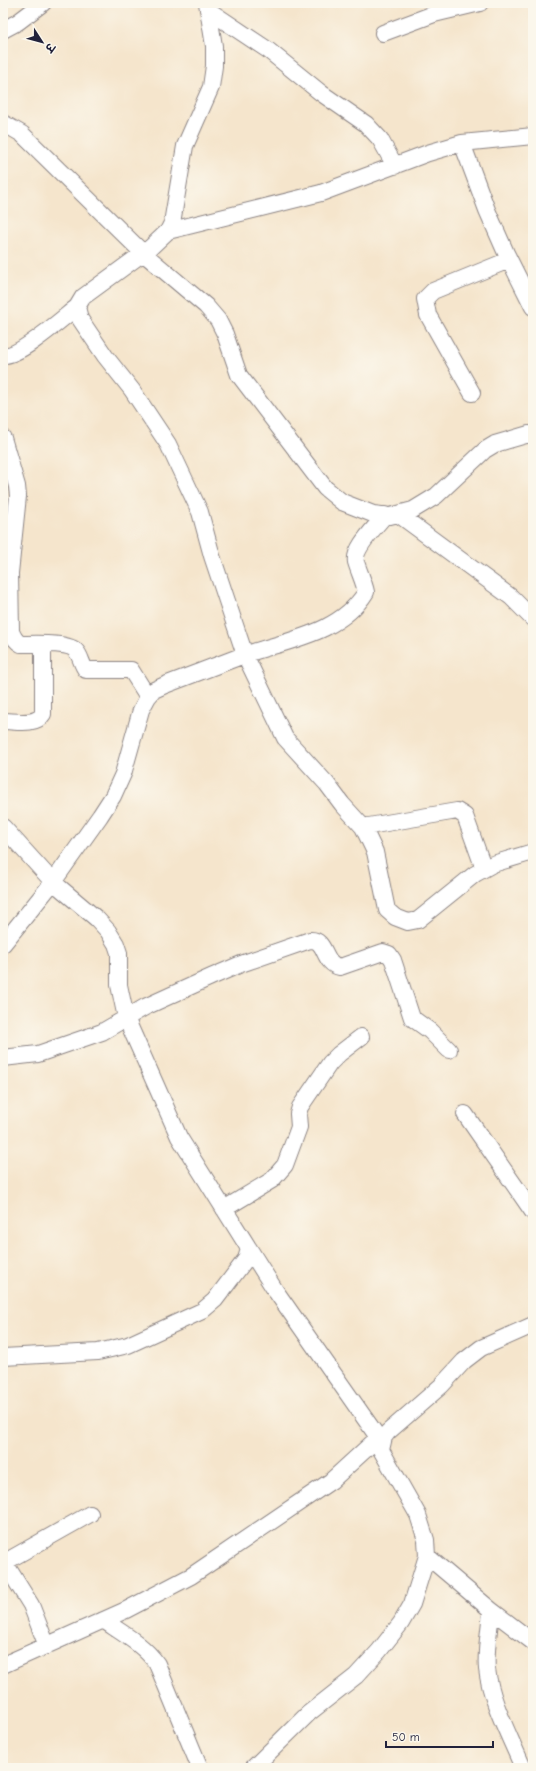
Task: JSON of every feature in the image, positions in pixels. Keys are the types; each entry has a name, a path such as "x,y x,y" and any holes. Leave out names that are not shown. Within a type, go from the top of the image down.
{"street":[{"path":"3,30 18,22 43,3"},
{"path":"383,33 434,14 480,3"},
{"path":"208,6 268,50 321,93 366,124 380,139 395,166"},
{"path":"4,359 23,349 77,307 83,297 143,253 168,231 172,223 185,146 211,87 214,66 214,46 208,6"},
{"path":"3,123 22,134 143,253 206,306 218,320 225,334 239,375 325,488 342,502 373,514 392,514 413,510 436,496 485,450 495,444 529,434 533,436"},
{"path":"168,231 321,193 428,153 462,143 533,136"},
{"path":"462,143 487,210 509,260 533,307"},
{"path":"472,393 428,315 425,299 433,291 509,260"},
{"path":"77,307 80,319 105,356 132,390 168,444 200,512 212,556 245,655 285,738 363,827 375,852 387,910 395,918 408,922 418,920 484,869 516,856 533,852"},
{"path":"3,438 17,486 18,496 10,573 11,631 16,641 21,644 66,646 74,648 86,670 131,670 148,697"},
{"path":"392,514 510,597 533,619"},
{"path":"3,944 53,882 113,796 123,774 141,710 148,697 154,690 245,655 319,631 343,618 366,592 356,561 356,555 360,547 392,514"},
{"path":"3,721 36,721 43,714 43,645"},
{"path":"363,827 457,811 465,816 484,869"},
{"path":"3,827 53,882 97,918 108,931 116,944 119,953 119,985 126,1018 179,1137 275,1290 381,1440 381,1450 418,1515 426,1540 427,1556 412,1604 401,1623 379,1651 356,1676 292,1728 253,1768"},
{"path":"3,1058 38,1054 102,1032 145,1007 241,964 310,940 315,940 320,943 330,962 335,966 340,967 383,952 389,954 393,960 412,1018 430,1031 449,1050"},
{"path":"224,1209 272,1180 285,1165 300,1127 298,1114 300,1107 330,1063 361,1037"},
{"path":"465,1114 533,1212"},
{"path":"3,1357 98,1352 128,1345 202,1311 215,1300 246,1259 249,1249"},
{"path":"3,1665 126,1610 191,1576 331,1481 381,1440 388,1432 441,1386 464,1361 481,1348 533,1325"},
{"path":"47,1646 31,1605 4,1561 90,1514"},
{"path":"427,1556 491,1610 533,1642"},
{"path":"491,1610 487,1668 491,1688 523,1768"},
{"path":"103,1620 142,1647 150,1654 157,1664 200,1768"}]}
